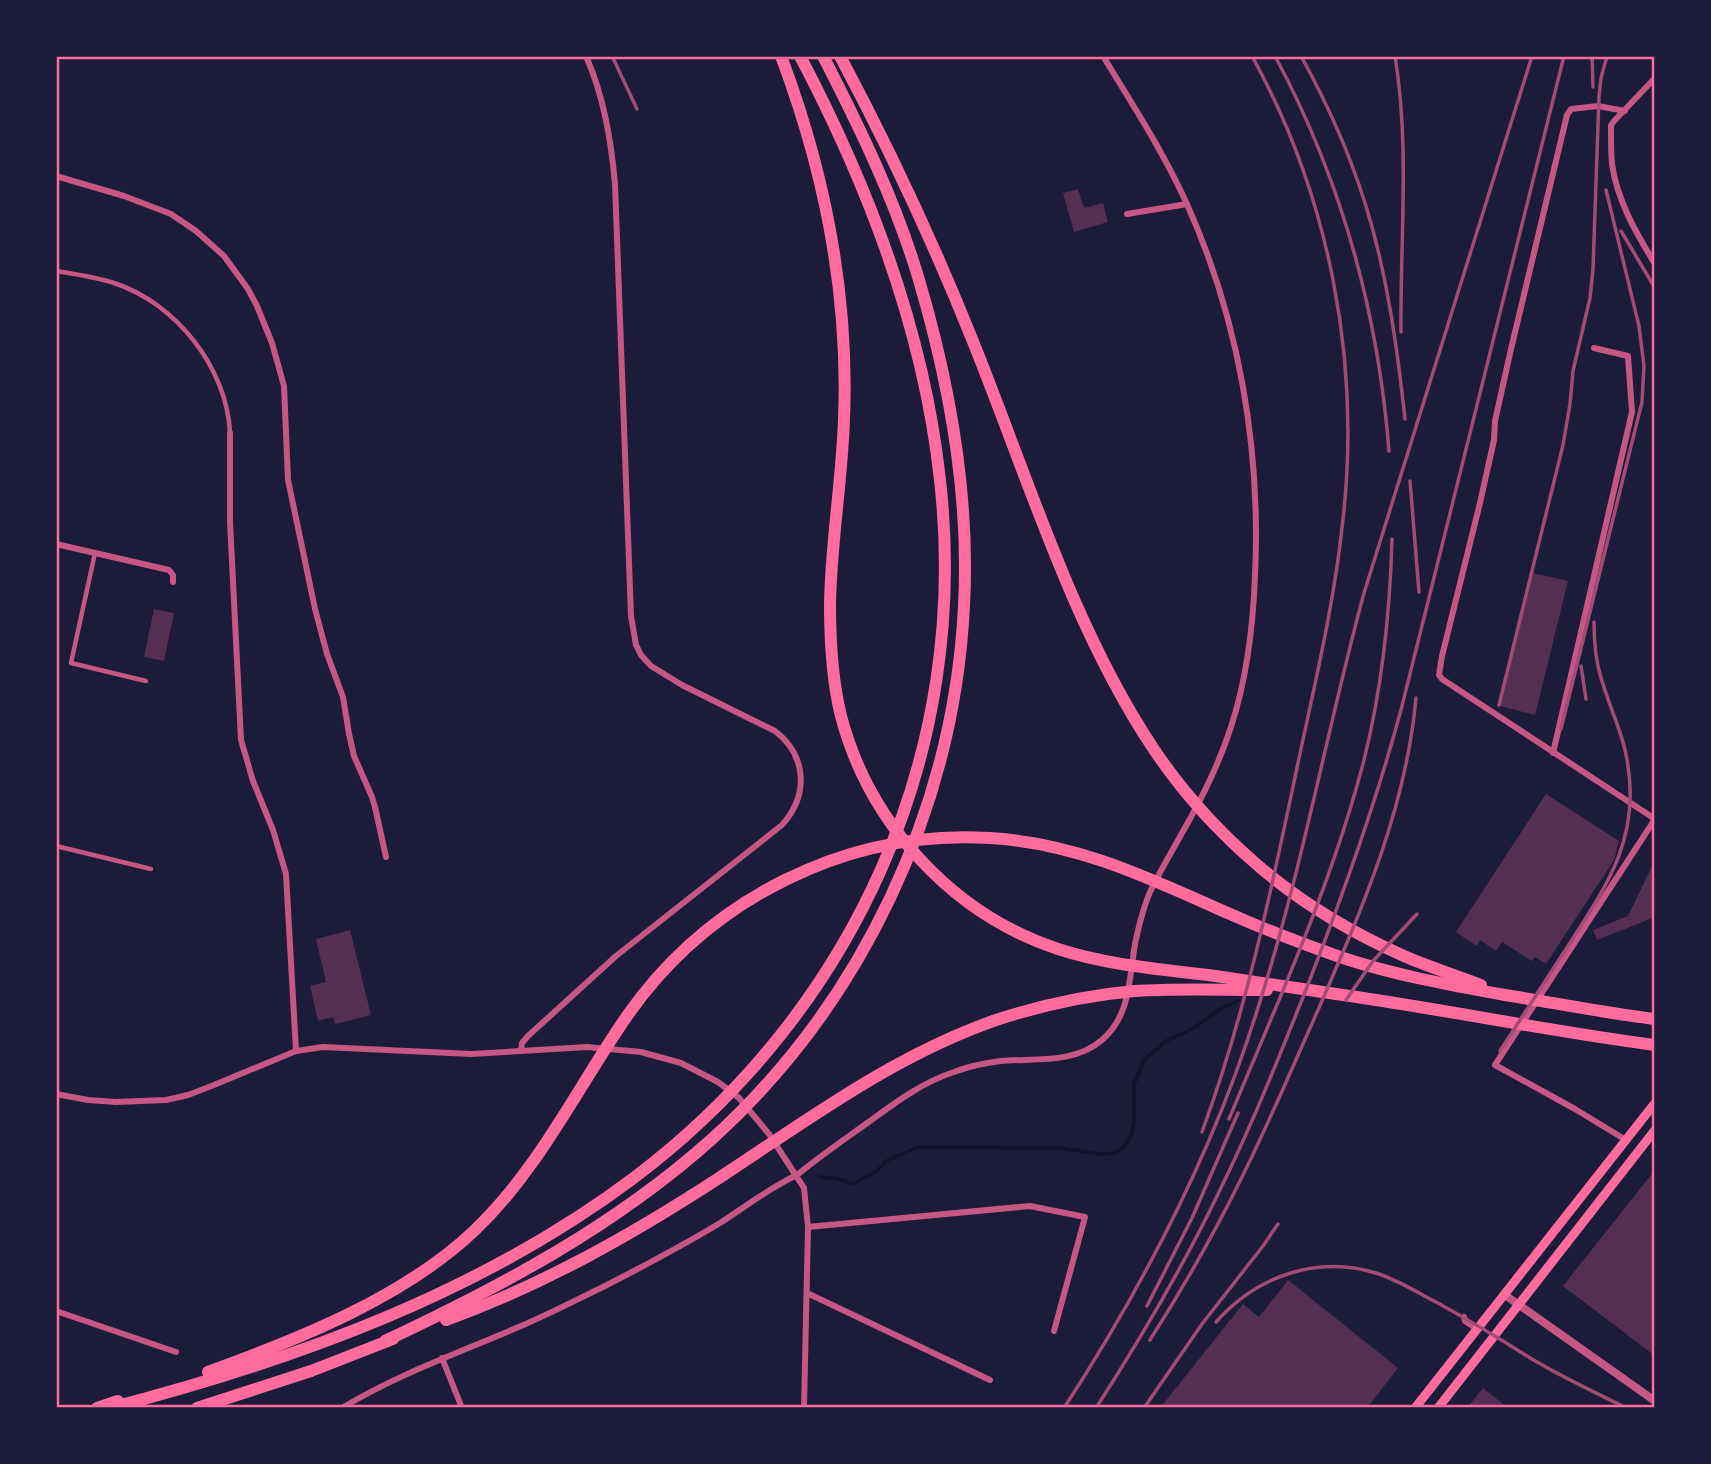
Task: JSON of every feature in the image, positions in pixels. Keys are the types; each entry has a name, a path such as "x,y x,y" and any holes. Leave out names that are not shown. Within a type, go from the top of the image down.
{"highway":[{"path":"781,56 807,131 829,218 844,335 843,443 830,600 835,687 853,753 872,792 913,852 972,906 998,922 1055,948 1103,961 1313,990 1655,1045"},
{"path":"110,1408 232,1373 327,1340 406,1308 485,1270 611,1194 673,1146 726,1097 782,1035 843,945 874,885 904,812 923,751 937,676 944,614 945,553 940,479 931,418 918,359 897,285 872,215 838,134 800,56"},
{"path":"386,1341 496,1287 601,1225 666,1177 741,1111 792,1054 832,1001 861,955 892,894 923,819 942,756 957,679 963,628 965,553 960,476 948,402 929,315 911,253 884,183 823,56"},
{"path":"840,56 895,163 940,262 975,344 1060,565 1093,641 1154,750 1210,820 1255,863 1303,900 1353,932 1406,957 1511,996"},
{"path":"97,1408 193,1377 279,1345 384,1295 430,1267 476,1230 515,1186 551,1135 625,1018 668,966 711,926 766,889 821,864 868,849 926,839 986,837 1070,850 1120,866 1260,927 1362,964 1416,978 1511,996 1655,1019"},
{"path":"197,1408 310,1371 489,1304 562,1270 658,1217 887,1069 953,1037 1025,1011 1102,995 1183,989 1313,990"}],"main road":[{"path":"1415,1408 1655,1103"},
{"path":"1438,1408 1655,1130"}],"street":[{"path":"521,1051 528,1035 600,969 782,825 795,807 800,785 799,762 792,748 781,736 671,678 645,660 636,645 631,616 615,184 611,141 603,103 586,56"},
{"path":"341,1408 393,1380 522,1326 617,1279 718,1224 797,1175 905,1096 929,1083 957,1070 989,1063 1061,1057 1083,1052 1104,1038 1114,1027 1128,996 1141,915 1218,763 1231,727 1245,678 1252,634 1256,549 1255,496 1248,417 1237,355 1221,291 1187,204 1168,165 1103,56"},
{"path":"1655,78 1611,125 1612,164 1622,204 1655,264"},
{"path":"1625,111 1598,106 1571,109 1565,123 1511,349 1492,448 1439,675 1655,819 1495,1065 1626,1140"},
{"path":"56,176 124,196 171,214 196,231 224,256 257,306 272,343 284,386 288,480 316,609 327,654 343,697 351,747 375,807 386,857"},
{"path":"1127,214 1187,204"},
{"path":"56,271 115,283 167,312 201,349 209,362 228,412 230,522 241,740 286,874 296,1051"},
{"path":"1553,753 1632,412 1628,356 1594,348"},
{"path":"56,544 169,570 173,575 173,582"},
{"path":"95,552 71,663 146,681"},
{"path":"56,846 152,869"},
{"path":"56,1094 116,1102 166,1100 203,1089 296,1051 323,1047 471,1054 565,1047 617,1049 641,1052 681,1063 718,1082 739,1098 756,1116 805,1191 808,1227 803,1408"},
{"path":"808,1227 1030,1206 1085,1217 1054,1331"},
{"path":"807,1293 990,1380"},
{"path":"1505,1295 1655,1401"},
{"path":"56,1311 176,1352"},
{"path":"1464,1317 1465,1321 1477,1329"},
{"path":"442,1358 462,1408"}],"building":[{"path":"1078,189 1084,208 1103,203 1108,222 1074,232 1063,193"},
{"path":"1533,573 1568,581 1535,715 1500,706"},
{"path":"154,609 174,613 164,661 144,657"},
{"path":"1546,794 1619,841 1614,860 1546,964 1535,957 1532,961 1502,942 1496,951 1480,940 1477,946 1456,932"},
{"path":"1655,860 1655,917 1597,940 1593,930 1628,916"},
{"path":"350,930 371,1015 335,1024 333,1017 318,1021 310,986 326,982 316,939"},
{"path":"1655,1170 1655,1356 1563,1286"},
{"path":"1288,1280 1398,1368 1367,1408 1160,1408 1243,1304 1259,1317"},
{"path":"1483,1388 1508,1408 1467,1408"}],"waterway":[{"path":"819,1177 836,1178 853,1184 877,1171 886,1161 918,1147 1060,1148 1100,1154 1114,1153 1124,1147 1131,1136 1134,1123 1134,1084 1144,1060 1166,1041 1194,1028 1220,1009 1238,1001"}],"railway":[{"path":"612,56 637,109"},
{"path":"1202,1132 1243,1003 1285,827 1334,585 1343,519 1347,459 1347,399 1333,280 1301,165 1279,110 1252,56"},
{"path":"1275,56 1319,150 1353,248 1376,348 1389,451"},
{"path":"1301,56 1345,146 1373,229 1390,310 1405,419"},
{"path":"1395,56 1400,90 1403,159 1401,332"},
{"path":"1064,1408 1122,1314 1174,1217 1219,1117 1238,1066 1287,910 1364,593 1532,56"},
{"path":"1096,1408 1176,1275 1231,1168 1295,1017 1358,850 1402,706 1564,56"},
{"path":"1592,56 1593,87"},
{"path":"1499,705 1563,445 1573,371 1590,298 1599,96 1607,56"},
{"path":"1561,729 1642,402 1644,366 1639,326 1606,190"},
{"path":"1621,231 1655,288"},
{"path":"1410,481 1419,592"},
{"path":"1229,1119 1320,897 1364,760 1380,678 1387,622 1392,539"},
{"path":"1500,1051 1605,887 1623,843 1629,819 1630,794 1626,754 1598,668 1594,622"},
{"path":"1581,666 1586,699"},
{"path":"1150,1340 1198,1261 1241,1179 1281,1094 1366,896 1403,779 1416,698"},
{"path":"1346,1000 1373,961 1417,914"},
{"path":"1147,1306 1192,1218 1238,1113"},
{"path":"1144,1408 1202,1324 1278,1224"},
{"path":"1216,1322 1250,1292 1290,1273 1311,1268 1356,1268 1379,1274 1408,1287 1551,1370 1626,1408"}]}
